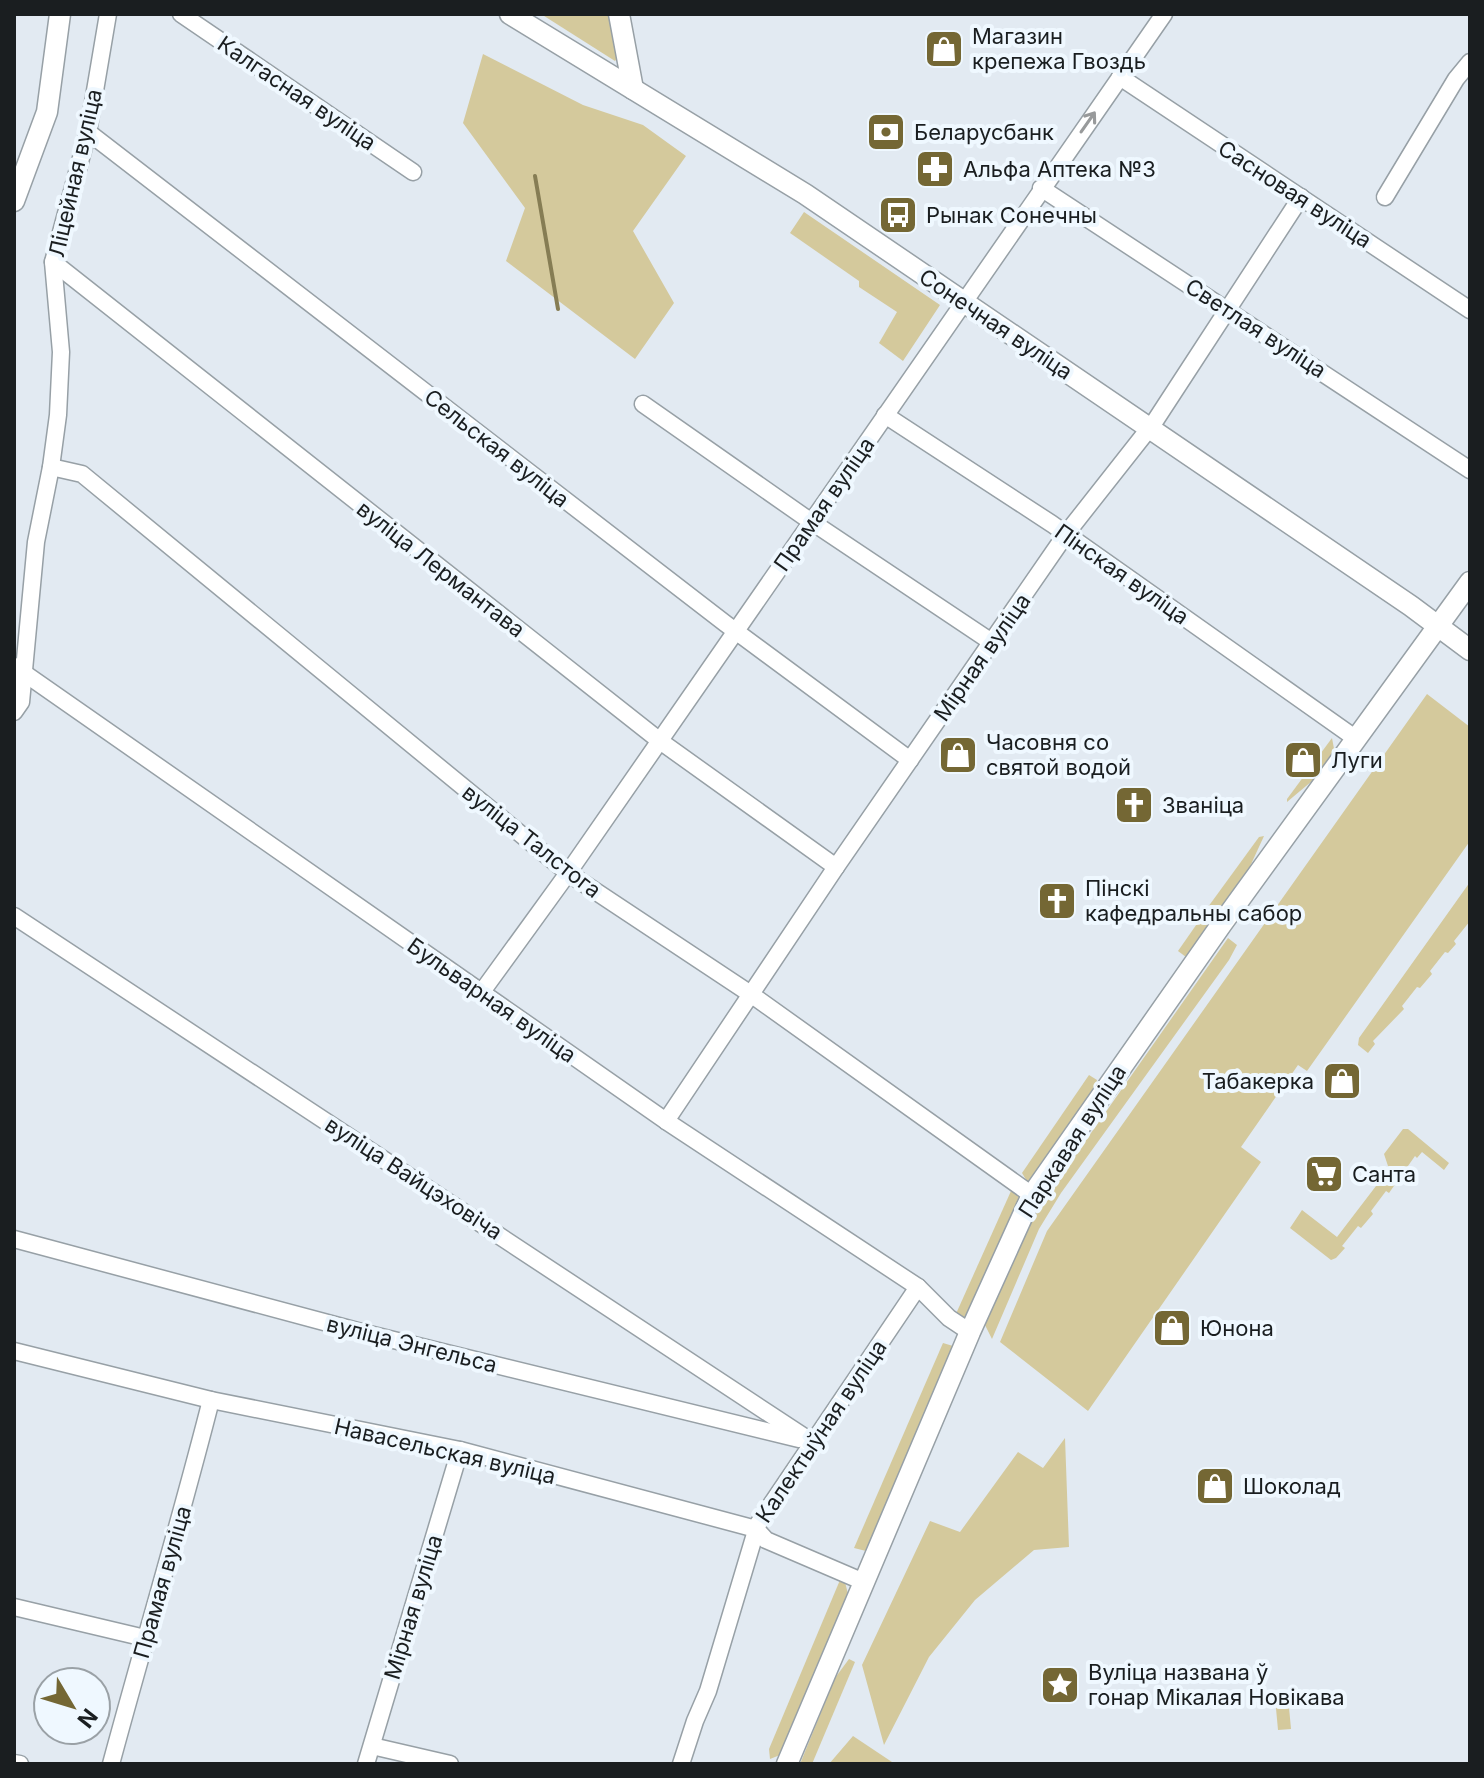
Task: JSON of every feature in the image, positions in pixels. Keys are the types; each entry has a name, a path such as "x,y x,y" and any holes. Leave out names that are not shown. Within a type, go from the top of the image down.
{"street":[{"path":"14,201 47,112 60,14"},
{"name":"Ліцейная вуліца","path":"14,712 21,702 18,669 36,542 51,467 61,352 53,262 88,132 108,14"},
{"name":"Калгасная вуліца","path":"181,14 413,172"},
{"name":"Сонечная вуліца","path":"510,14 796,189 1411,606 1470,650"},
{"path":"619,14 633,89"},
{"name":"Прамая вуліца","path":"481,993 568,873 1164,14"},
{"path":"1385,197 1456,79 1470,62"},
{"name":"Сасновая вуліца","path":"1120,77 1470,310"},
{"name":"Сельская вуліца","path":"88,132 735,632 910,760"},
{"name":"Светлая вуліца","path":"1041,188 1470,470"},
{"name":"Мірная вуліца","path":"666,1121 836,867 1066,534 1155,421 1301,197"},
{"name":"вуліца Лермантава","path":"53,262 660,741 836,867"},
{"path":"643,404 993,643"},
{"name":"Пінская вуліца","path":"885,415 1066,534 1355,738"},
{"name":"вуліца Талстога","path":"51,467 82,474 568,873 752,995 1032,1195"},
{"name":"Паркавая вуліца","path":"787,1764 970,1332 1032,1195 1355,738 1470,582"},
{"name":"Бульварная вуліца","path":"18,669 666,1121 918,1287 949,1318 970,1332"},
{"name":"вуліца Вайцэховіча","path":"14,916 812,1442"},
{"name":"вуліца Энгельса","path":"14,1239 365,1333 812,1442"},
{"name":"Калектыўная вуліца","path":"681,1764 708,1691 756,1529 918,1287"},
{"name":"Навасельская вуліца","path":"14,1351 211,1400 460,1450 756,1529 766,1540 864,1582"},
{"name":"Прамая вуліца","path":"111,1764 180,1522 211,1400"},
{"name":"Мірная вуліца","path":"366,1764 460,1450"},
{"path":"14,1607 145,1638"},
{"path":"372,1746 450,1764"}],"shaded area":[{"path":"541,14 612,14 618,57 615,61"},
{"path":"483,54 583,105 643,125 686,156 633,231 674,303 635,359 506,261 525,208 463,123"},
{"path":"804,212 940,305 903,361 879,343 897,312 859,287 859,281 790,233"},
{"path":"1427,694 1470,727 1470,841 1307,1071 1298,1065 1241,1147 1261,1162 1088,1411 1000,1342 1047,1231"},
{"path":"1332,738 1335,754 1312,781 1287,802 1287,799"},
{"path":"1264,836 1247,873 1218,914 1208,907 1259,837"},
{"path":"1470,882 1470,921 1454,941 1456,944 1430,971 1432,974 1402,1006 1404,1009 1373,1041 1375,1044 1368,1053 1358,1045 1359,1038"},
{"path":"1201,918 1210,925 1186,957 1178,951"},
{"path":"1228,938 1237,945 1229,960 1061,1193 1039,1229 992,1339 985,1325 1039,1207"},
{"path":"1089,1075 1097,1080 1095,1089 1028,1183 1022,1173"},
{"path":"1403,1129 1408,1129 1449,1163 1444,1170 1422,1152 1417,1158 1415,1156 1389,1193 1386,1191 1371,1211 1373,1214 1361,1228 1358,1226 1342,1246 1345,1248 1331,1260 1290,1228 1302,1210 1337,1237 1389,1169 1384,1154"},
{"path":"1011,1191 1018,1193 1019,1200 965,1321 955,1316"},
{"path":"943,1343 953,1346 866,1551 854,1548"},
{"path":"1065,1438 1069,1547 1034,1550 975,1600 929,1657 884,1745 862,1665 930,1521 960,1532 1018,1452 1043,1468"},
{"path":"840,1580 845,1582 848,1594 780,1755 770,1759 769,1749"},
{"path":"849,1659 855,1662 812,1764 800,1764 835,1678"},
{"path":"1288,1697 1291,1729 1278,1730 1275,1698"},
{"path":"853,1736 895,1764 829,1764"}],"waterway":[{"path":"535,176 558,309"}],"place":[{"name":"Магазин крепежа Гвоздь","path":"944,49"},
{"name":"Беларусбанк","path":"886,132"},
{"name":"Альфа Аптека №3","path":"935,169"},
{"name":"Рынак Сонечны","path":"898,215"},
{"name":"Часовня со святой водой","path":"958,755"},
{"name":"Луги","path":"1303,760"},
{"name":"Званіца","path":"1134,805"},
{"name":"Пінскі кафедральны сабор","path":"1057,901"},
{"name":"Табакерка","path":"1342,1081"},
{"name":"Санта","path":"1324,1174"},
{"name":"Юнона","path":"1172,1328"},
{"name":"Шоколад","path":"1215,1486"},
{"name":"Вуліца названа ў гонар Мікалая Новікава","path":"1060,1685"}]}
